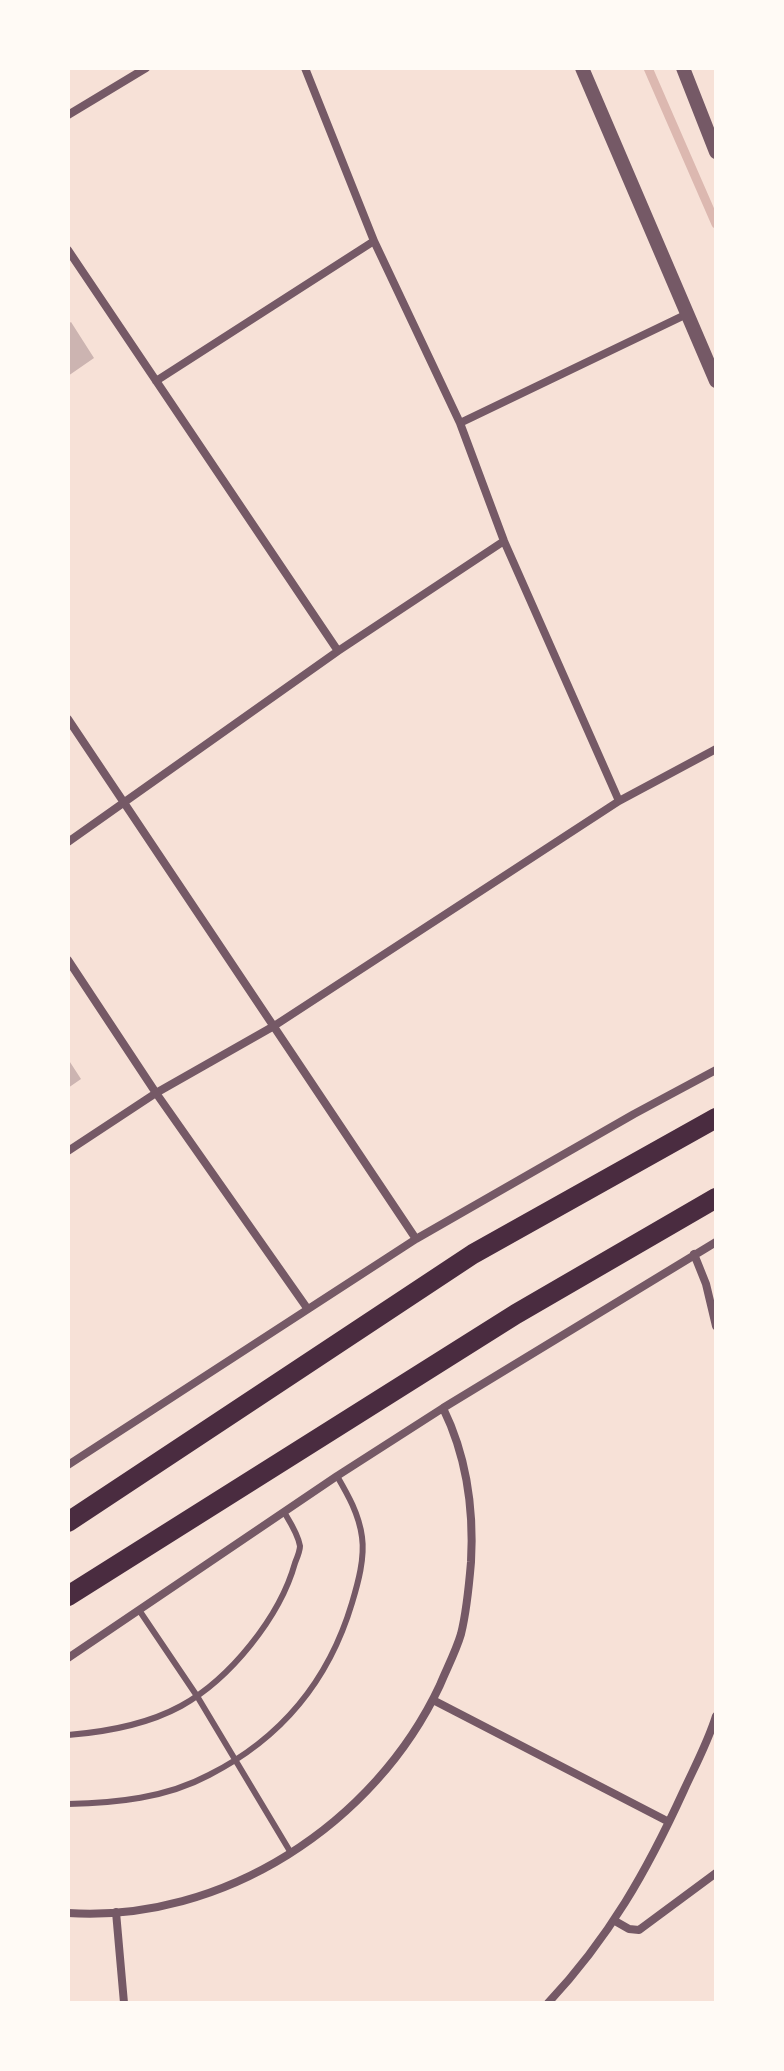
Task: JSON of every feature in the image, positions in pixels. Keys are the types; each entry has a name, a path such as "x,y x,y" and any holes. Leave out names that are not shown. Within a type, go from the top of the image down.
{"main road":[{"path":"68,1522 473,1254 716,1118"},
{"path":"68,1596 516,1314 716,1198"}],"street":[{"path":"68,115 146,68"},
{"path":"305,68 374,241 460,423 504,541 619,801"},
{"path":"582,68 716,381"},
{"path":"683,68 716,152"},
{"path":"156,381 374,241"},
{"path":"68,250 338,651"},
{"path":"460,423 687,314"},
{"path":"68,842 338,651 504,541"},
{"path":"68,719 416,1239"},
{"path":"68,1151 156,1093 274,1026 619,801 716,749"},
{"path":"68,960 156,1093 307,1308"},
{"path":"68,1465 416,1239 716,1070"},
{"path":"68,1658 337,1476 716,1242"},
{"path":"694,1254 706,1284 716,1326"},
{"path":"68,1913 116,1912 166,1905 220,1890 291,1853 323,1831 360,1799 409,1741 433,1700 460,1635 469,1589 473,1534 466,1475 443,1408"},
{"path":"433,1700 669,1822"},
{"path":"548,2003 582,1967 615,1921 669,1822 716,1716"},
{"path":"615,1921 629,1929 639,1930 716,1873"},
{"path":"116,1912 124,2003"}],"lane":[{"path":"68,1804 116,1802 158,1794 208,1776 261,1743 308,1696 345,1627 359,1577 363,1539 353,1502 337,1476"},
{"path":"68,1735 133,1724 164,1713 197,1696 221,1677 249,1647 286,1588 300,1547 284,1512"},
{"path":"139,1610 197,1696 291,1853"}],"building":[{"path":"71,322 94,358 68,376 68,324"},
{"path":"68,1059 81,1079 68,1088"}],"waterway":[{"path":"648,68 716,224"}]}
